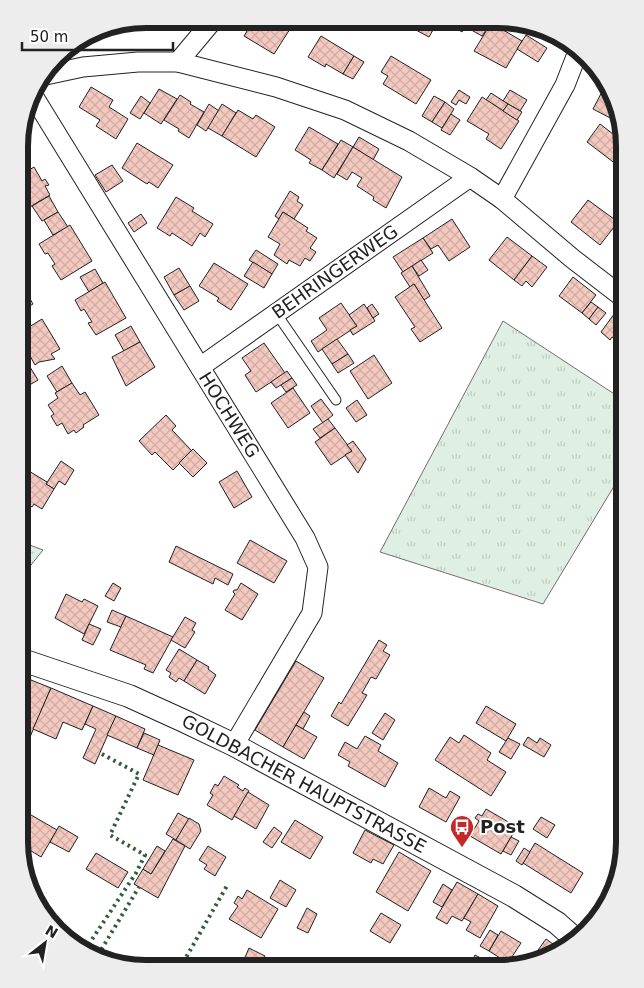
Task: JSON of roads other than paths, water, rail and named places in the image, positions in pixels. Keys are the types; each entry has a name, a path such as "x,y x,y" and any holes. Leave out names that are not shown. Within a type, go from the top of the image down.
{"street":[{"path":"178,62 206,28"},
{"path":"502,199 565,85 576,57"},
{"path":"52,74 84,67 138,62 178,62 276,87 345,110 409,140 470,177 502,199 573,259 616,292"},
{"name":"HOCHWEG","path":"36,100 305,538 318,567 312,613 234,745"},
{"name":"BEHRINGERWEG","path":"200,367 470,177"},
{"name":"GOLDBACHER HAUPTSTRASSE","path":"28,662 129,696 234,745 514,896 557,923 571,935"}],"lane":[{"path":"276,313 336,400"}],"place":[{"name":"Post","path":"462,848"}]}
